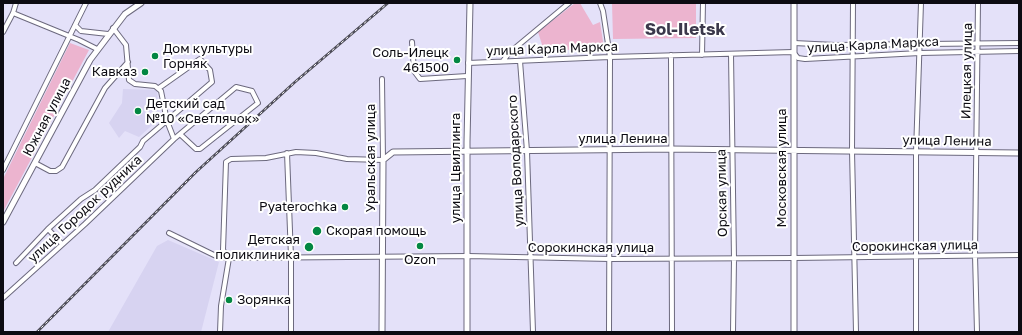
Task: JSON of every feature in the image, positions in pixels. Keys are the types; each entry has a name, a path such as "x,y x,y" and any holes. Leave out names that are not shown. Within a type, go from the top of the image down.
{"street":[{"path":"3,32 13,14 16,3"},
{"name":"Южная улица","path":"3,170 86,3"},
{"name":"Южная улица","path":"3,222 97,49 125,14 141,3"},
{"name":"улица Цвиллинга","path":"467,332 467,76 470,3"},
{"path":"503,61 509,53 569,3"},
{"path":"600,3 605,18 610,57 609,332"},
{"path":"702,55 703,3"},
{"name":"Московская улица","path":"794,3 794,332"},
{"path":"853,3 852,151 856,258 856,332"},
{"path":"916,332 916,152 921,3"},
{"name":"Илецкая улица","path":"977,332 976,153 978,3"},
{"path":"13,14 79,40 97,49"},
{"path":"75,25 83,32 108,34"},
{"path":"16,263 48,229 81,199 95,190 140,147 143,141 212,82 210,70 200,60 159,88 131,82 127,76 128,62 126,45 113,28"},
{"path":"79,40 83,32"},
{"path":"412,42 412,63 417,77 424,80 467,76"},
{"name":"улица Карла Маркса","path":"794,43 852,45 1019,43"},
{"name":"улица Карла Маркса","path":"468,63 520,60 793,52 798,58 805,59 920,53 1019,51"},
{"name":"Орская улица","path":"731,54 731,150 734,259 733,332"},
{"path":"671,55 672,332"},
{"name":"улица Володарского","path":"520,60 527,151 533,332"},
{"path":"35,163 50,171 56,171 62,167 105,88 128,62"},
{"name":"Уральская улица","path":"382,79 382,332"},
{"name":"улица Городок рудника","path":"3,298 86,224 174,139 181,135 236,87 252,91 258,102 200,150 196,149 181,135"},
{"path":"159,88 162,94 167,121 174,139"},
{"name":"улица Ленина","path":"229,258 223,250 223,235 225,165 228,160 231,159 266,158 287,153 306,152 347,159 383,160 389,154 396,152 793,150 1019,153"},
{"path":"287,153 291,257 291,332"},
{"path":"48,229 62,244"},
{"name":"Сорокинская улица","path":"169,233 216,256 229,258 468,256 610,259 734,259 1019,255"},
{"path":"220,332 221,306 229,258"}],"shaded area":[{"path":"575,3 580,3 593,25 600,22 604,48 544,51 538,32"},
{"path":"612,3 696,3 696,38 613,39"},
{"path":"70,43 89,50 3,212 3,179"},
{"name":"Детский сад №10 «Светлячок»","path":"123,89 157,90 159,119 139,137 125,131 119,138 109,123 122,103"},
{"path":"168,240 219,262 201,332 108,332 157,246"}],"railway":[{"path":"37,332 196,172 295,82 388,3"}],"place":[{"name":"Дом культуры Горняк","path":"155,56"},
{"name":"Соль-Илецк 461500","path":"457,60"},
{"name":"Кавказ","path":"145,72"},
{"name":"Детский сад №10 «Светлячок»","path":"138,111"},
{"name":"Pyaterochka","path":"345,207"},
{"name":"Скорая помощь","path":"317,231"},
{"name":"Ozon","path":"420,246"},
{"name":"Детская поликлиника","path":"309,247"},
{"name":"Зорянка","path":"229,300"}],"district":[{"name":"Sol-Iletsk","path":"685,30"}]}
